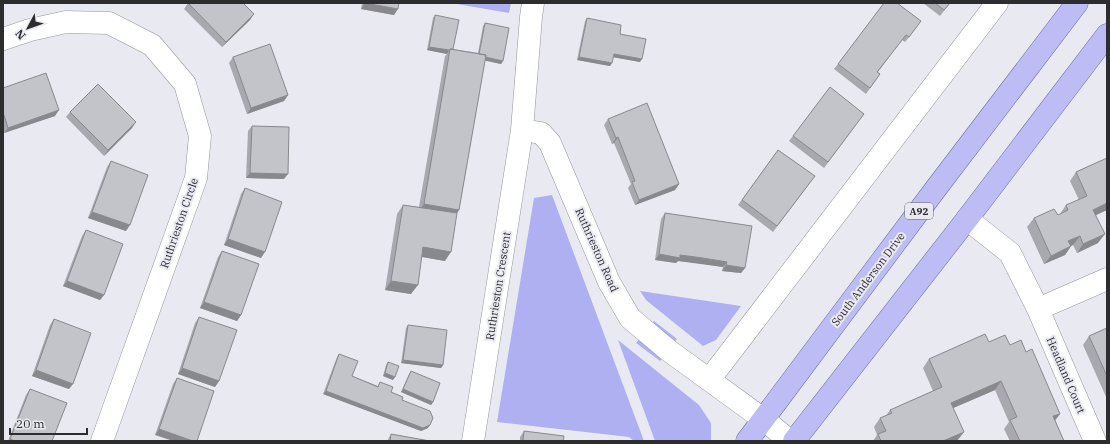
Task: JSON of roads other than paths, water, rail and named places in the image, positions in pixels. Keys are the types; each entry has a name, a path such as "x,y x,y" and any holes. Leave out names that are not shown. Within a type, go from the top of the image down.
{"main road":[{"name":"South Anderson Drive","path":"747,441 934,191 1078,3"},
{"path":"794,441 967,219 1107,35"}],"street":[{"path":"522,130 533,3"},
{"path":"709,380 997,3"},
{"name":"Ruthrieston Circle","path":"3,39 30,30 66,22 109,23 152,44 185,84 200,136 196,178 102,441"},
{"name":"Ruthrieston Road","path":"522,130 541,132 550,143 609,282 630,318 668,350 763,419 790,441"},
{"name":"Ruthrieston Crescent","path":"473,441 522,130"},
{"name":"Headland Court","path":"967,219 1010,253 1038,309 1095,441"},
{"path":"1038,309 1107,279"}]}
